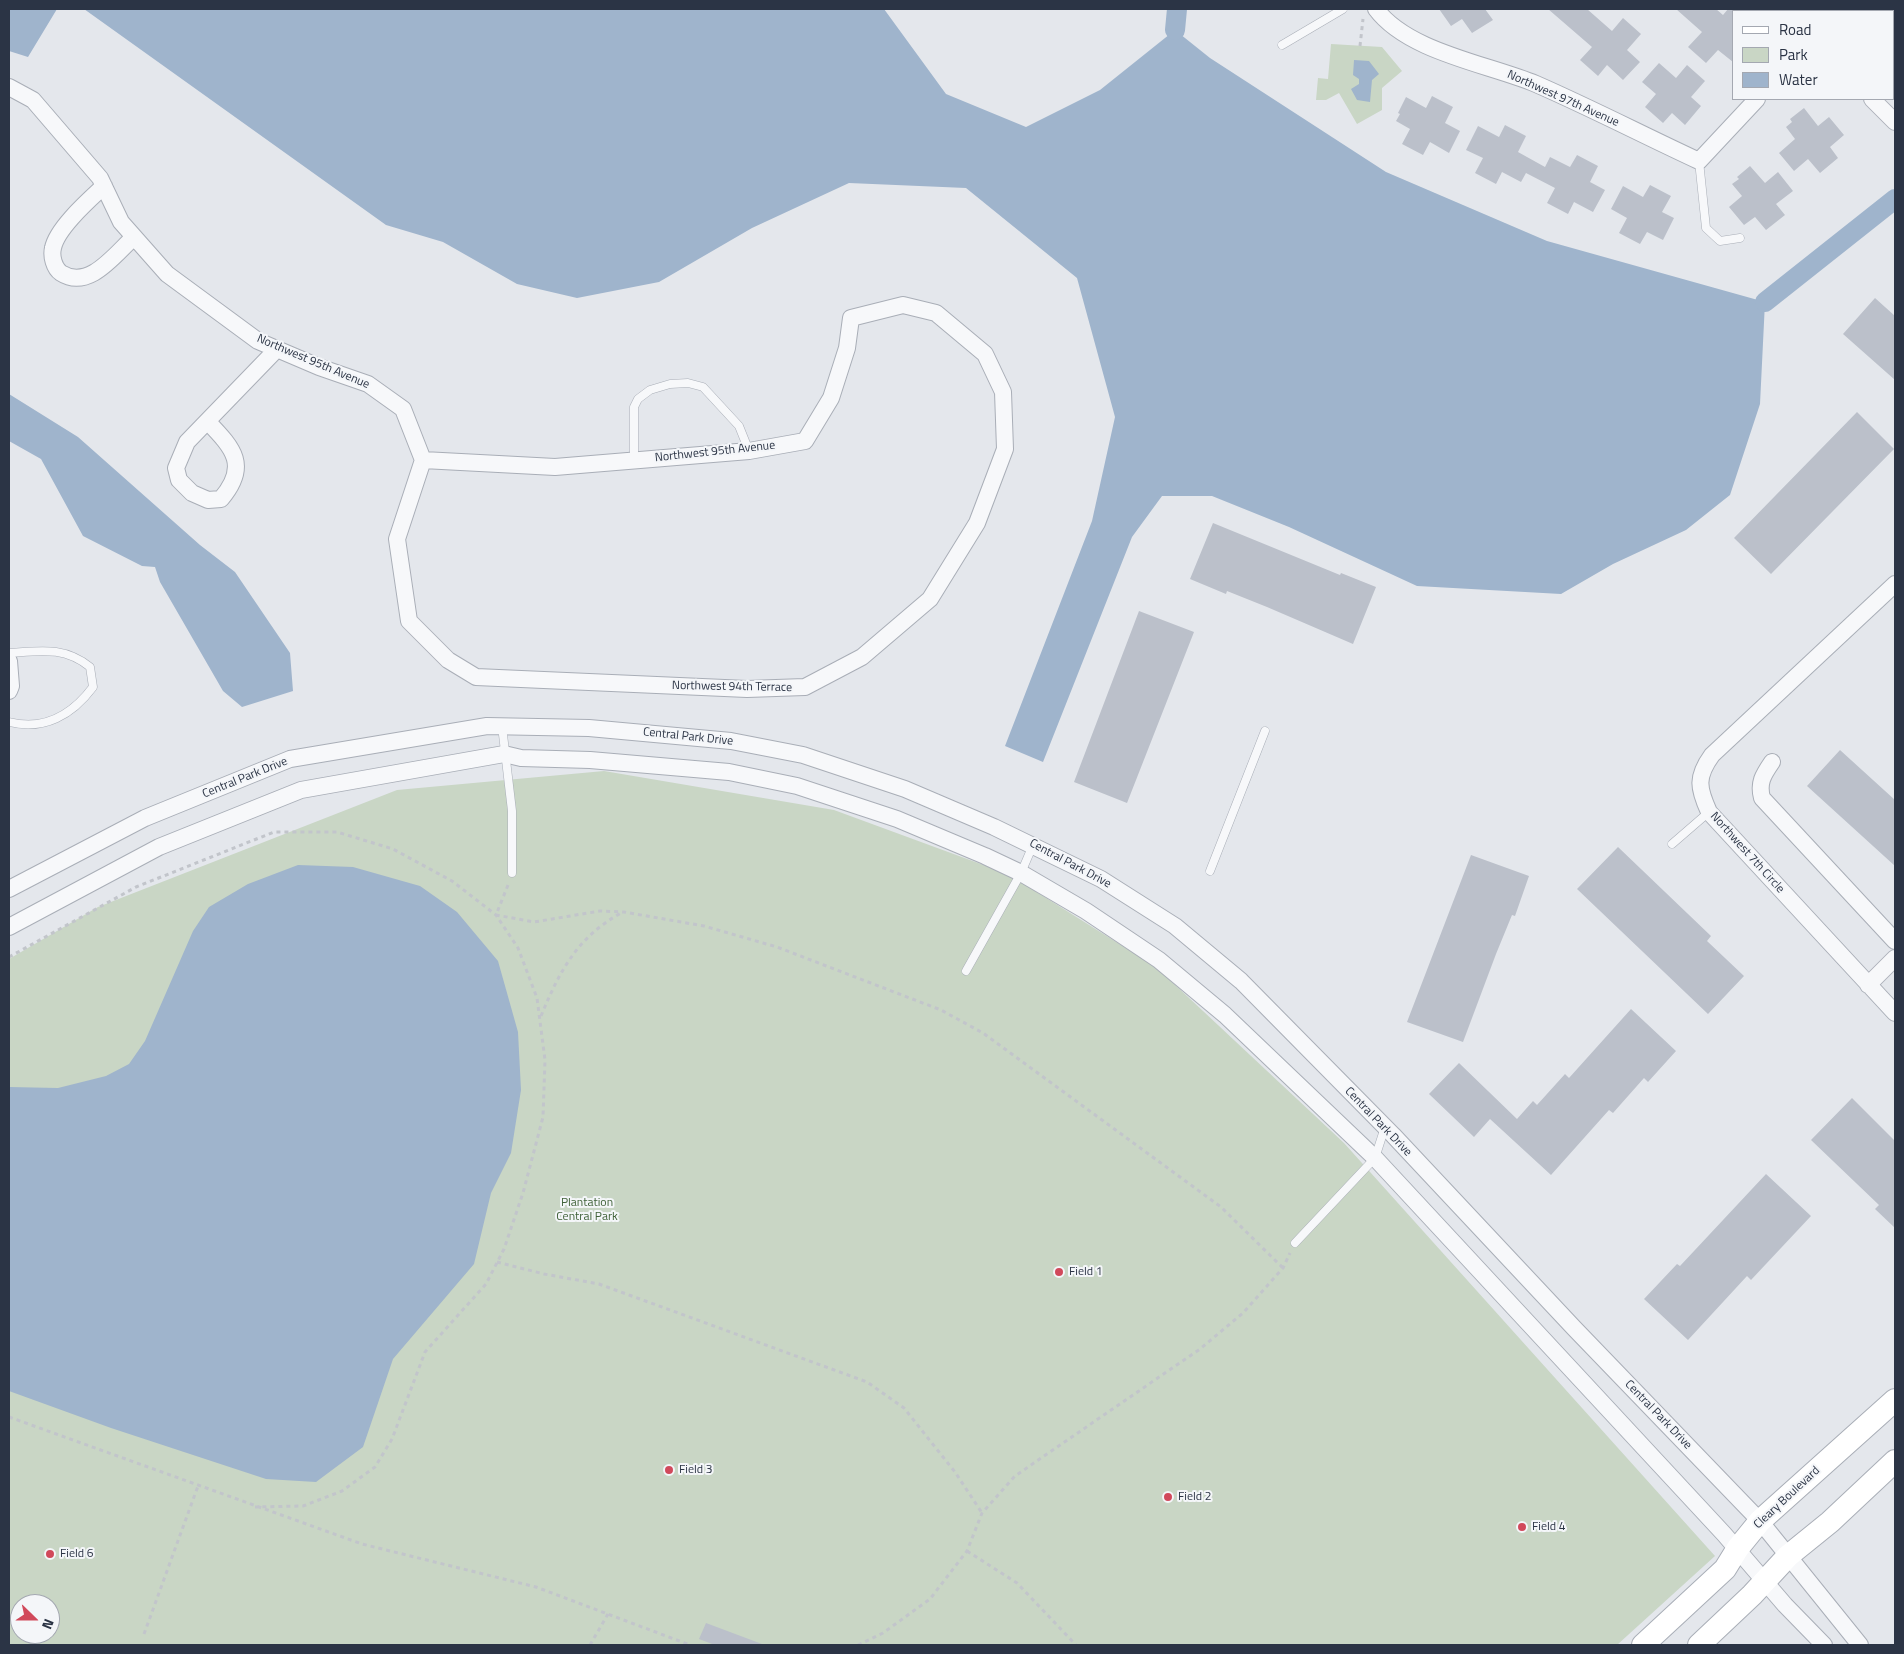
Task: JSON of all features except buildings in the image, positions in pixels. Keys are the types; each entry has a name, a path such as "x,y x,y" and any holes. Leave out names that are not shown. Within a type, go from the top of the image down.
{"street":[{"name":"Northwest 97th Avenue","path":"1369,13 1382,17 1422,44 1535,84 1699,161"},
{"name":"Northwest 95th Avenue","path":"9,87 33,100 100,178 121,222 167,274 258,341 368,384 403,409 423,460 555,467 749,451 805,441"},
{"path":"1699,161 1756,100"},
{"path":"1873,100 1895,122"},
{"path":"104,186 68,222 53,248 53,260 58,271 71,278 86,277 99,270 134,237"},
{"name":"Northwest 94th Terrace","path":"423,460 397,539 409,621 448,660 476,677 747,689 805,688 862,657 930,599 977,523 1005,449 1003,392 985,354 936,313 903,304 851,318 847,348 831,398 805,441"},
{"path":"208,422 222,436 235,456 238,470 231,487 221,498 208,500 192,493 179,480 176,468 187,442 277,349"},
{"name":"Northwest 7th Circle","path":"1895,584 1712,755 1700,777 1703,798 1709,812 1895,1013"},
{"path":"9,662 11,686 9,691"},
{"name":"Central Park Drive","path":"9,890 145,818 290,759 478,728 502,726 589,728 731,741 803,755 905,789 1033,845 1101,879 1175,926 1241,980 1385,1127 1574,1328 1760,1521 1860,1645"},
{"path":"9,927 159,848 300,790 504,754 521,758 590,760 729,772 798,786 897,819 1021,873 1086,911 1159,960 1225,1015 1375,1158 1738,1548 1764,1581 1824,1645"},
{"path":"1772,762 1762,776 1759,787 1762,798 1895,941"},
{"path":"1868,984 1895,958"},
{"name":"Cleary Boulevard","path":"1644,1645 1725,1569 1738,1548 1760,1521 1895,1400"},
{"path":"1699,1645 1752,1596 1788,1556 1830,1522 1895,1461"}],"lane":[{"path":"1282,45 1343,9"},
{"path":"1699,161 1706,228 1720,241 1740,238"},
{"path":"634,461 634,406 638,398 650,390 670,384 688,383 703,387 739,426 749,451"},
{"path":"9,653 46,651 76,655 90,667 93,687 80,704 58,718 27,726 9,722"},
{"path":"502,726 512,811 512,874"},
{"path":"1210,872 1265,731"},
{"path":"1672,844 1709,812"},
{"path":"966,971 1021,873 1033,845"},
{"path":"1295,1243 1375,1158 1385,1127"}],"path":[{"path":"1360,46 1369,13"},
{"path":"9,957 136,887 274,832 337,832 393,849 452,881 496,915 518,948 537,998 545,1060 544,1117 523,1194 504,1249 486,1284 425,1352 392,1439 376,1467 342,1491 303,1506 254,1507"},
{"path":"496,915 512,874"},
{"path":"496,915 534,922 600,911 624,912 704,926 777,947 941,1010 982,1033 1221,1207 1283,1268"},
{"path":"540,1018 563,968 581,944 601,924 624,912"},
{"path":"858,1645 884,1633 930,1599 967,1551 982,1514 1015,1476 1200,1348 1244,1313 1283,1268 1295,1243"},
{"path":"497,1262 544,1274 600,1284 867,1382 904,1408 955,1472 982,1514"},
{"path":"9,1417 254,1507 362,1544 536,1587 690,1645"},
{"path":"144,1634 198,1486"},
{"path":"967,1551 1018,1583 1076,1645"},
{"path":"590,1645 608,1614"}],"green space":[{"path":"1331,44 1382,47 1402,71 1382,88 1382,110 1357,124 1339,93 1326,100 1316,100 1318,78 1328,79"},
{"name":"Plantation Central Park","path":"604,771 834,810 1008,874 1156,967 1344,1143 1715,1556 1617,1645 9,1645 9,959 98,907 397,790"}],"water":[{"path":"9,9 57,9 28,57 9,51"},
{"path":"84,9 884,9 946,94 1026,127 1100,90 1175,30 1210,58 1386,172 1547,241 1765,302 1760,404 1730,495 1686,530 1613,564 1561,594 1417,586 1289,527 1212,496 1162,496 1132,537 1043,762 1005,746 1092,521 1115,417 1077,278 966,188 849,183 752,228 659,282 577,298 517,284 443,242 386,225"},
{"path":"1354,60 1369,61 1379,74 1372,80 1370,102 1357,100 1351,89 1359,84 1359,79 1353,75"},
{"path":"9,394 78,437 200,545 235,572 290,653 293,691 242,707 223,691 160,582 155,567 142,566 83,536 41,459 9,441"},
{"path":"298,865 353,867 420,886 457,912 498,961 518,1032 521,1090 511,1153 491,1193 474,1264 393,1359 363,1447 316,1482 266,1479 111,1428 9,1391 9,1087 58,1088 106,1076 129,1064 145,1041 193,931 209,907 248,884"}],"waterway":[{"path":"1175,30 1177,9"},
{"path":"1765,302 1895,199"}],"place":[{"name":"Field 1","path":"1059,1272"},
{"name":"Field 3","path":"669,1470"},
{"name":"Field 2","path":"1168,1497"},
{"name":"Field 4","path":"1522,1527"},
{"name":"Field 6","path":"50,1554"}]}
